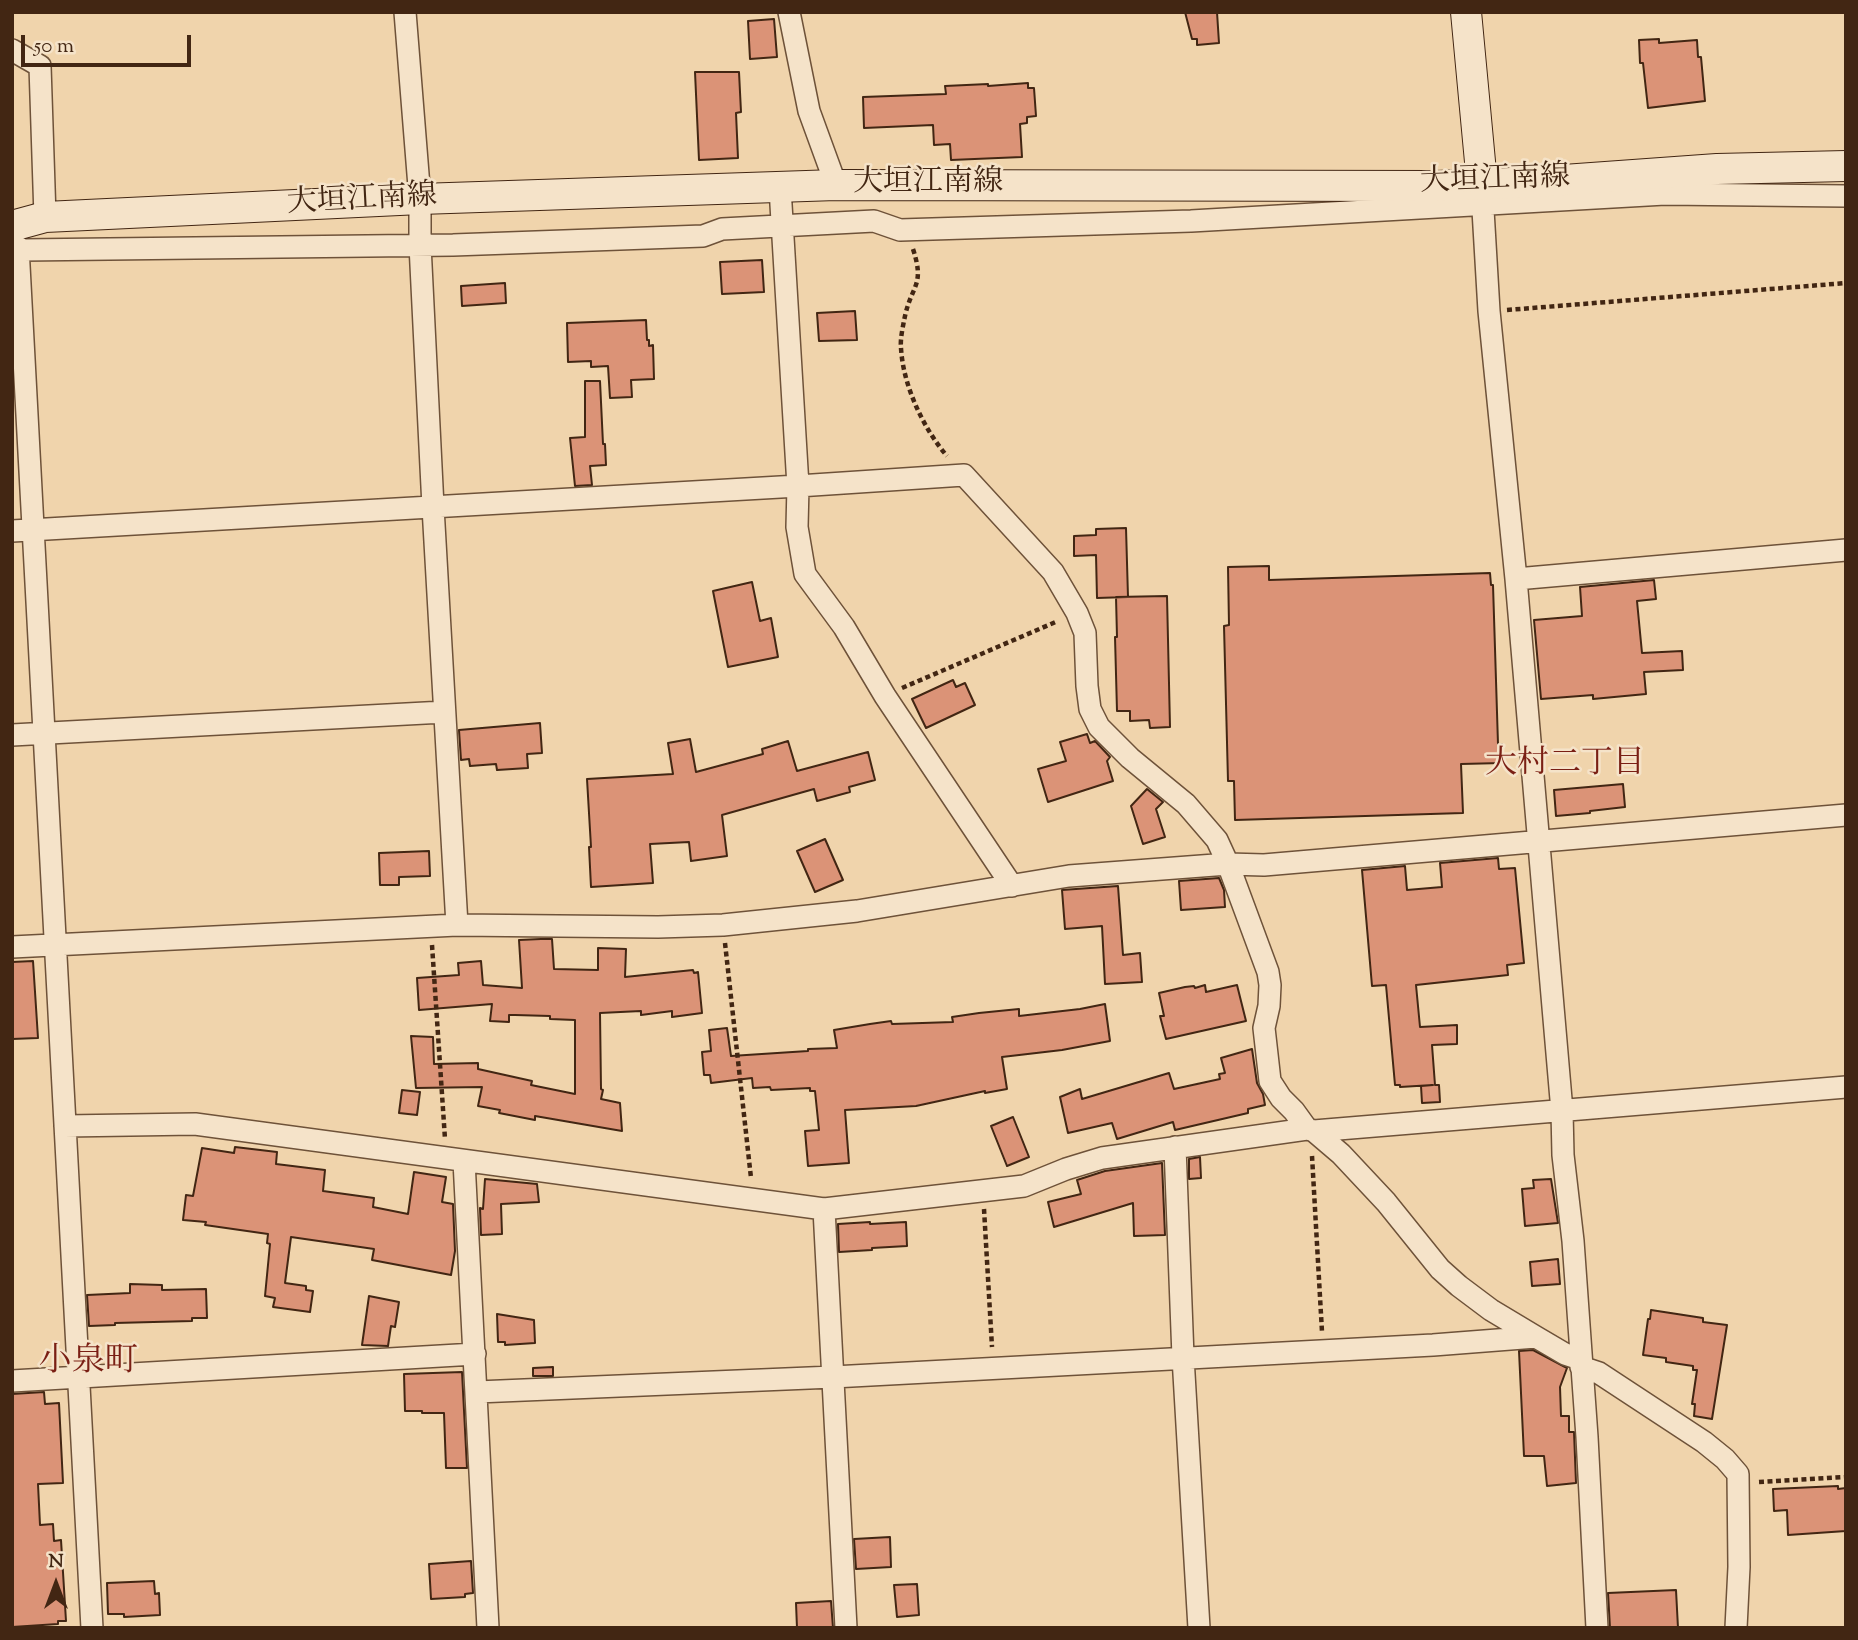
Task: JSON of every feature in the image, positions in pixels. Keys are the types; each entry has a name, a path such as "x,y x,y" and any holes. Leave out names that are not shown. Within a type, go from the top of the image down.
{"main road":[{"path":"1466,12 1483,194"},
{"name":"大垣江南線","path":"14,239 44,217 420,199 836,185 1436,186 1483,194 1536,182 1717,169 1846,166"}],"street":[{"path":"405,12 420,199 433,508 457,925"},
{"path":"789,12 809,111 836,185"},
{"path":"12,50 40,65 44,217"},
{"path":"780,188 798,486 797,527 804,574 844,627 885,696 1012,886"},
{"path":"14,239 23,250 420,245 703,236 722,229 874,221 908,230 1191,221 1483,194 1846,196"},
{"path":"1483,194 1489,311 1516,579 1562,1111 1563,1155 1573,1241 1597,1628"},
{"path":"14,239 22,530 43,733 92,1628"},
{"path":"22,530 964,475 1053,572 1077,613 1086,633 1090,709 1099,727 1130,758 1186,804 1217,839 1268,972 1269,1006 1264,1028 1270,1081 1281,1098 1311,1130 1341,1154 1386,1202 1440,1269 1459,1286 1491,1310 1599,1373 1704,1442 1726,1459 1738,1474 1737,1628"},
{"path":"1516,579 1846,550"},
{"path":"12,735 444,712"},
{"path":"12,947 457,925 723,925 857,911 1069,876 1228,864 1264,865 1846,815"},
{"path":"65,1126 195,1124 824,1209 1024,1186 1102,1158 1311,1130 1846,1087"},
{"path":"1175,1147 1183,1357 1199,1628"},
{"path":"454,1159 475,1354 488,1628"},
{"path":"824,1209 846,1628"},
{"path":"477,1392 833,1377 1536,1337"},
{"path":"12,1381 475,1354"}],"path":[{"path":"908,230 919,267 918,281 905,314 900,347 911,397 937,444 964,475"},
{"path":"1489,311 1846,284"},
{"path":"885,696 1077,613"},
{"path":"723,925 754,1200"},
{"path":"433,926 432,954 446,1146 454,1159"},
{"path":"1311,1130 1324,1350"},
{"path":"983,1191 993,1368"},
{"path":"1738,1474 1761,1482 1846,1477"}],"building":[{"path":"1185,12 1217,12 1219,43 1197,45 1197,39 1192,39"},
{"path":"774,19 777,57 750,59 748,21"},
{"path":"1659,39 1659,43 1697,40 1705,101 1648,108 1639,40"},
{"path":"695,72 739,72 741,112 736,113 738,158 699,160"},
{"path":"1028,83 1028,88 1034,88 1036,116 1027,117 1027,123 1020,124 1022,157 951,160 950,144 934,145 933,125 864,128 863,97 946,94 945,86"},
{"path":"762,260 764,292 722,294 720,262"},
{"path":"505,283 506,303 462,306 461,286"},
{"path":"855,311 857,340 819,341 817,313"},
{"path":"646,320 647,340 649,346 653,345 654,379 631,380 632,397 610,398 608,366 591,367 591,361 568,362 567,323"},
{"path":"585,381 600,381 606,465 590,466 592,485 575,486 570,438 585,437"},
{"path":"1126,528 1128,597 1097,598 1096,555 1074,556 1074,536 1096,535 1096,529"},
{"path":"1269,566 1269,580 1490,573 1493,585 1498,744 1502,744 1502,763 1461,764 1463,813 1235,820 1234,781 1228,781 1224,626 1229,625 1228,567"},
{"path":"1654,580 1656,599 1637,601 1642,653 1682,651 1683,670 1644,672 1646,694 1593,699 1593,695 1541,699 1534,620 1582,616 1580,587"},
{"path":"752,582 760,621 771,618 778,657 728,667 713,591"},
{"path":"1167,596 1170,727 1150,728 1149,720 1130,721 1130,711 1117,711 1116,597"},
{"path":"953,680 956,687 965,683 975,705 926,728 912,699"},
{"path":"540,723 542,753 527,754 528,768 497,770 496,764 470,766 469,759 461,760 459,730"},
{"path":"1087,734 1090,743 1095,741 1110,757 1107,761 1113,781 1048,802 1038,769 1066,761 1060,742"},
{"path":"690,739 696,772 763,754 762,749 788,741 797,771 868,752 875,780 849,787 850,792 817,801 814,789 722,815 727,856 691,861 689,842 650,844 653,883 591,887 587,779 673,774 668,743"},
{"path":"1623,784 1625,807 1556,816 1554,790"},
{"path":"1147,789 1163,802 1156,809 1165,837 1143,844 1131,806"},
{"path":"825,839 843,880 815,892 797,851"},
{"path":"429,851 430,876 399,877 399,885 380,885 379,853"},
{"path":"1498,858 1499,869 1515,868 1524,963 1507,965 1508,975 1416,985 1420,1027 1457,1025 1457,1044 1432,1045 1435,1085 1439,1085 1440,1102 1422,1103 1421,1086 1433,1085 1395,1085 1386,985 1372,986 1362,870 1405,866 1407,890 1442,887 1440,863"},
{"path":"1219,878 1224,890 1225,907 1181,910 1179,881"},
{"path":"1118,886 1123,955 1140,953 1142,982 1105,984 1102,926 1065,929 1062,890"},
{"path":"552,939 554,969 598,970 598,948 626,949 625,977 693,970 694,973 698,972 702,1013 672,1017 672,1011 641,1015 641,1011 600,1013 603,1090 601,1099 620,1103 622,1131 535,1116 535,1120 499,1113 500,1110 478,1106 482,1087 416,1088 411,1036 433,1037 434,1064 478,1063 478,1069 532,1081 531,1085 575,1094 575,1020 550,1019 550,1016 509,1015 509,1022 490,1021 492,1004 419,1010 417,978 459,975 458,963 481,961 483,985 522,988 519,940"},
{"path":"33,961 38,1038 12,1039 12,962"},
{"path":"1205,985 1206,992 1237,985 1246,1021 1166,1039 1160,1016 1164,1016 1159,993"},
{"path":"1105,1004 1110,1041 1002,1057 1007,1089 916,1106 845,1110 849,1163 808,1166 805,1131 819,1130 815,1091 810,1091 810,1088 753,1088 752,1078 711,1083 710,1075 704,1075 702,1052 711,1051 709,1030 727,1028 731,1056 808,1051 837,1048 834,1030 870,1024 891,1021 892,1024 953,1022 952,1017 979,1013 1019,1009 1019,1016"},
{"path":"1252,1049 1257,1083 1265,1105 1248,1109 1248,1113 1175,1130 1173,1122 1117,1139 1112,1123 1068,1133 1060,1097 1080,1089 1082,1099 1169,1073 1174,1089 1220,1079 1219,1074 1225,1073 1221,1058"},
{"path":"402,1090 420,1092 417,1115 399,1113"},
{"path":"1013,1117 1029,1157 1007,1166 991,1126"},
{"path":"235,1147 277,1152 276,1164 325,1170 323,1191 374,1198 373,1207 408,1214 414,1172 446,1177 442,1202 453,1204 455,1251 451,1275 372,1260 374,1249 291,1237 285,1283 306,1286 306,1290 313,1291 310,1312 273,1307 275,1298 265,1296 270,1244 267,1243 268,1234 183,1220 186,1195 193,1196 202,1148 234,1153"},
{"path":"1200,1157 1201,1178 1189,1179 1189,1159"},
{"path":"1162,1163 1165,1235 1134,1236 1133,1203 1054,1227 1048,1202 1081,1194 1077,1180 1105,1171"},
{"path":"485,1179 537,1184 539,1202 501,1204 502,1234 481,1235 480,1208 483,1209"},
{"path":"1551,1179 1558,1223 1525,1226 1522,1189 1534,1188 1533,1180"},
{"path":"906,1222 907,1246 839,1252 838,1224"},
{"path":"1558,1259 1560,1284 1532,1286 1530,1262"},
{"path":"130,1284 162,1285 162,1290 206,1289 207,1318 89,1326 87,1295 130,1293"},
{"path":"369,1296 399,1302 395,1327 391,1326 388,1346 362,1345"},
{"path":"1651,1310 1703,1318 1703,1322 1727,1325 1712,1419 1694,1416 1695,1404 1692,1404 1697,1370 1693,1370 1693,1366 1643,1355"},
{"path":"497,1314 534,1320 535,1343 505,1345 505,1342 498,1342"},
{"path":"1533,1350 1567,1368 1560,1387 1561,1416 1569,1416 1569,1432 1574,1432 1576,1483 1547,1486 1544,1456 1524,1456 1519,1351"},
{"path":"553,1367 553,1376 533,1376 533,1368"},
{"path":"462,1372 467,1468 446,1468 444,1413 405,1411 404,1374"},
{"path":"44,1392 45,1404 59,1403 63,1483 38,1484 40,1525 53,1524 54,1541 61,1540 66,1621 12,1627 12,1394"},
{"path":"1838,1486 1838,1489 1846,1488 1846,1531 1788,1535 1787,1510 1774,1511 1773,1489"},
{"path":"890,1537 891,1567 856,1569 854,1539"},
{"path":"471,1561 473,1593 465,1594 465,1597 431,1599 429,1564"},
{"path":"154,1581 155,1594 159,1593 160,1615 124,1617 124,1614 108,1614 107,1583"},
{"path":"917,1584 919,1615 897,1617 894,1585"},
{"path":"1676,1590 1678,1628 1610,1628 1608,1593"},
{"path":"831,1601 833,1628 797,1628 796,1603"}],"district":[{"name":"大村二丁目","path":"1565,767"},
{"name":"小泉町","path":"88,1364"}]}
